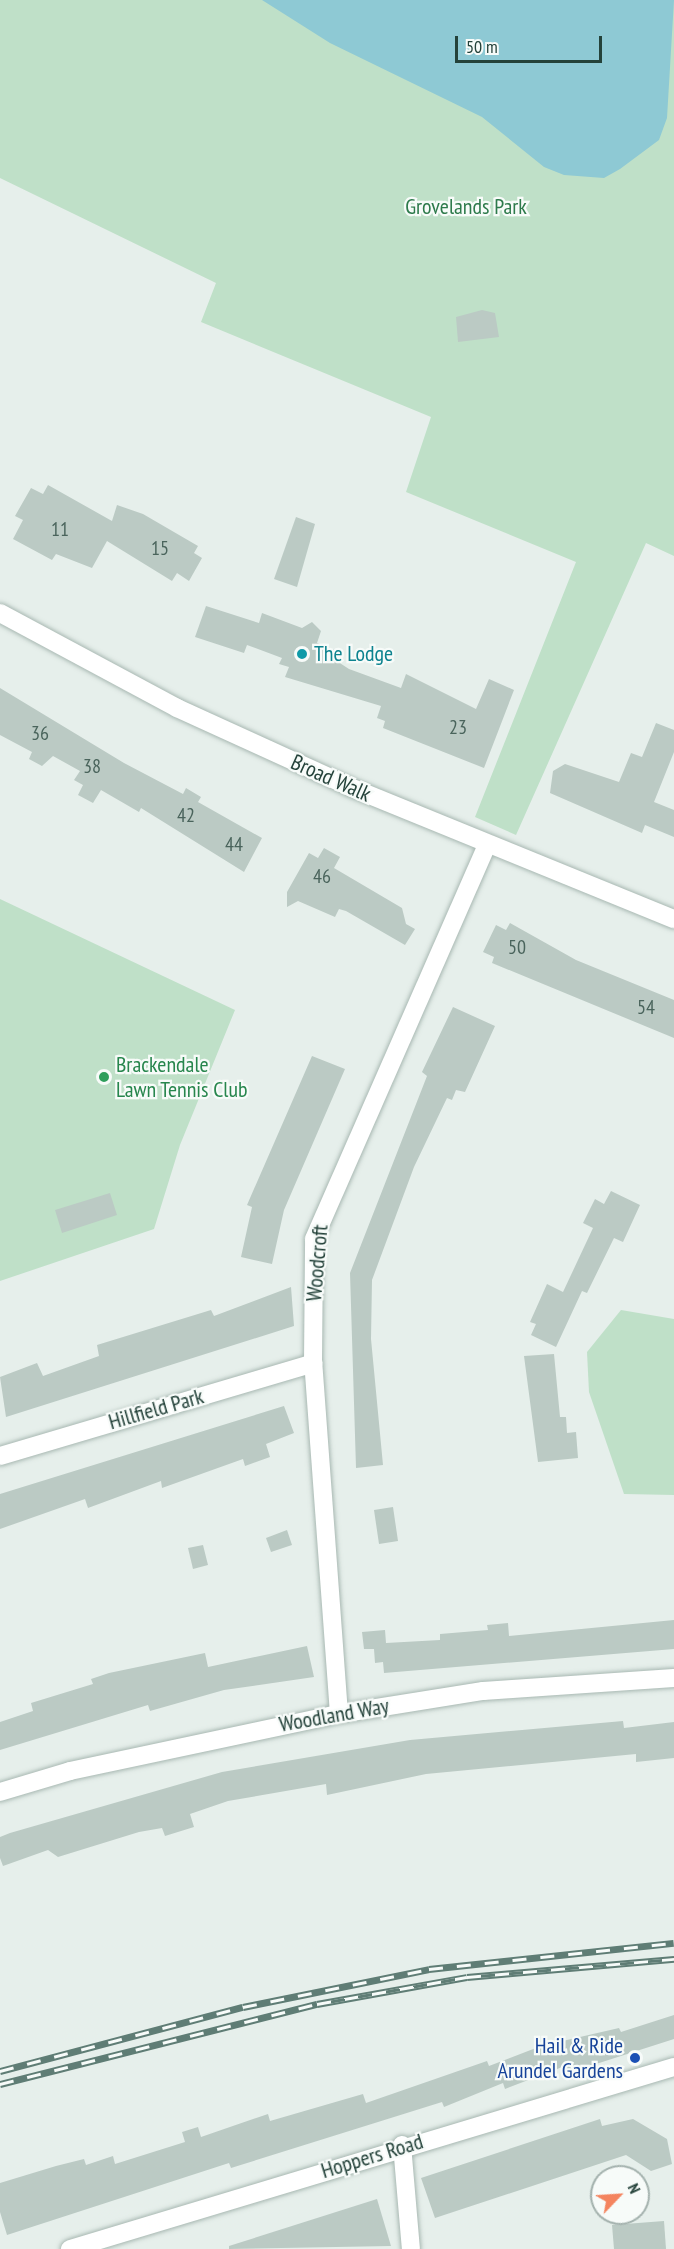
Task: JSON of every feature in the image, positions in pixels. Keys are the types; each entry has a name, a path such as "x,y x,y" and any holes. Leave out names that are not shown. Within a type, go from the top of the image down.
{"street":[{"name":"Broad Walk","path":"0,613 177,708 486,847 674,919"},
{"name":"Woodcroft","path":"339,1714 313,1363 314,1239 320,1216 486,847"},
{"name":"Hillfield Park","path":"0,1456 313,1363"},
{"name":"Woodland Way","path":"0,1792 70,1771 339,1714 483,1691 674,1678"},
{"name":"Hoppers Road","path":"70,2249 402,2145 528,2114 674,2067"},
{"path":"402,2145 411,2249"}],"green space":[{"name":"Grovelands Park","path":"0,0 674,0 674,556 646,543 516,835 475,817 576,562 406,492 431,417 201,322 216,283 0,178"},
{"name":"Brackendale Lawn Tennis Club","path":"0,899 235,1010 180,1145 154,1229 0,1281"},
{"path":"621,1310 674,1319 674,1495 624,1494 589,1392 587,1352"}],"water":[{"path":"262,0 674,0 667,118 659,140 604,178 564,175 544,167 482,117 330,43"}],"building":[{"path":"482,310 495,313 499,337 458,342 456,317"},
{"path":"48,485 112,521 117,505 143,514 198,546 194,553 202,558 189,581 177,573 172,581 107,541 92,568 56,554 52,560 13,539 23,520 15,516 31,488 43,494"},
{"path":"296,517 315,524 297,587 274,579"},
{"path":"206,606 259,623 262,613 302,628 312,622 321,631 317,643 335,650 332,658 349,669 401,688 406,674 476,709 489,679 514,690 484,768 383,728 385,721 377,718 381,706 285,677 289,667 279,664 282,658 247,645 244,653 195,637"},
{"path":"0,688 124,763 183,794 186,788 201,797 198,802 262,838 244,872 141,808 139,812 101,790 93,803 78,795 83,785 74,780 80,771 53,756 42,766 29,759 32,752 0,735"},
{"path":"656,723 674,730 674,752 654,802 674,810 674,837 645,825 642,833 550,793 553,771 565,764 619,782 631,753 642,757"},
{"path":"324,848 340,857 334,868 402,908 406,924 415,929 405,945 346,911 339,909 335,917 298,901 287,907 287,892 309,853 318,858"},
{"path":"510,923 576,960 674,1000 674,1038 492,963 494,957 483,952 496,925 506,930"},
{"path":"453,1007 495,1026 465,1092 456,1090 452,1100 447,1098 414,1167 372,1280 371,1339 383,1465 356,1468 350,1273 427,1076 422,1072"},
{"path":"312,1056 345,1069 284,1210 272,1264 241,1257 252,1207 247,1205"},
{"path":"611,1191 640,1205 623,1242 614,1238 587,1293 582,1291 556,1347 531,1335 536,1324 530,1322 547,1284 563,1292 593,1228 583,1223 595,1199 604,1204"},
{"path":"110,1193 117,1215 62,1233 55,1210"},
{"path":"291,1287 294,1326 6,1417 0,1377 37,1363 43,1376 99,1356 97,1345 211,1310 214,1316"},
{"path":"554,1354 560,1417 566,1417 567,1433 576,1432 578,1458 538,1462 524,1356"},
{"path":"284,1406 294,1433 266,1444 270,1457 245,1466 243,1459 162,1488 161,1481 88,1508 85,1499 0,1529 0,1494"},
{"path":"393,1507 398,1541 379,1544 374,1510"},
{"path":"287,1530 292,1545 271,1552 266,1538"},
{"path":"203,1545 208,1565 193,1569 188,1548"},
{"path":"674,1620 674,1649 384,1673 383,1662 375,1663 374,1649 364,1649 362,1632 385,1630 386,1643 440,1640 440,1634 488,1630 487,1625 508,1623 509,1636"},
{"path":"307,1646 314,1677 224,1690 150,1711 148,1705 0,1750 0,1722 33,1711 31,1703 93,1684 91,1679 109,1673 205,1653 208,1667"},
{"path":"623,1721 624,1728 674,1722 674,1758 636,1762 636,1754 426,1774 327,1795 326,1784 228,1801 190,1814 194,1827 165,1836 162,1828 139,1832 58,1857 48,1850 3,1866 0,1858 0,1837 10,1833 222,1772 410,1740"},
{"path":"674,2015 674,2039 566,2073 565,2066 505,2089 503,2083 444,2107 442,2102 231,2168 229,2163 7,2235 0,2212 0,2183 84,2159 86,2165 113,2156 115,2164 185,2142 182,2132 198,2127 201,2137 268,2114 270,2121 363,2094 366,2103 487,2061 489,2066 541,2046 619,2028 621,2032"},
{"path":"600,2119 602,2126 633,2119 667,2139 672,2164 651,2171 650,2165 642,2165 626,2155 435,2218 421,2178"},
{"path":"377,2199 391,2246 229,2249 229,2246"},
{"path":"664,2221 666,2249 614,2249 612,2225 650,2225 650,2222"}],"railway":[{"path":"0,2071 243,2007 429,1969 674,1943"},
{"path":"0,2084 317,2004 467,1977 674,1959"}],"place":[{"name":"The Lodge","path":"302,654"},
{"name":"Brackendale Lawn Tennis Club","path":"104,1077"},
{"name":"Hail & Ride Arundel Gardens","path":"635,2058"}]}
